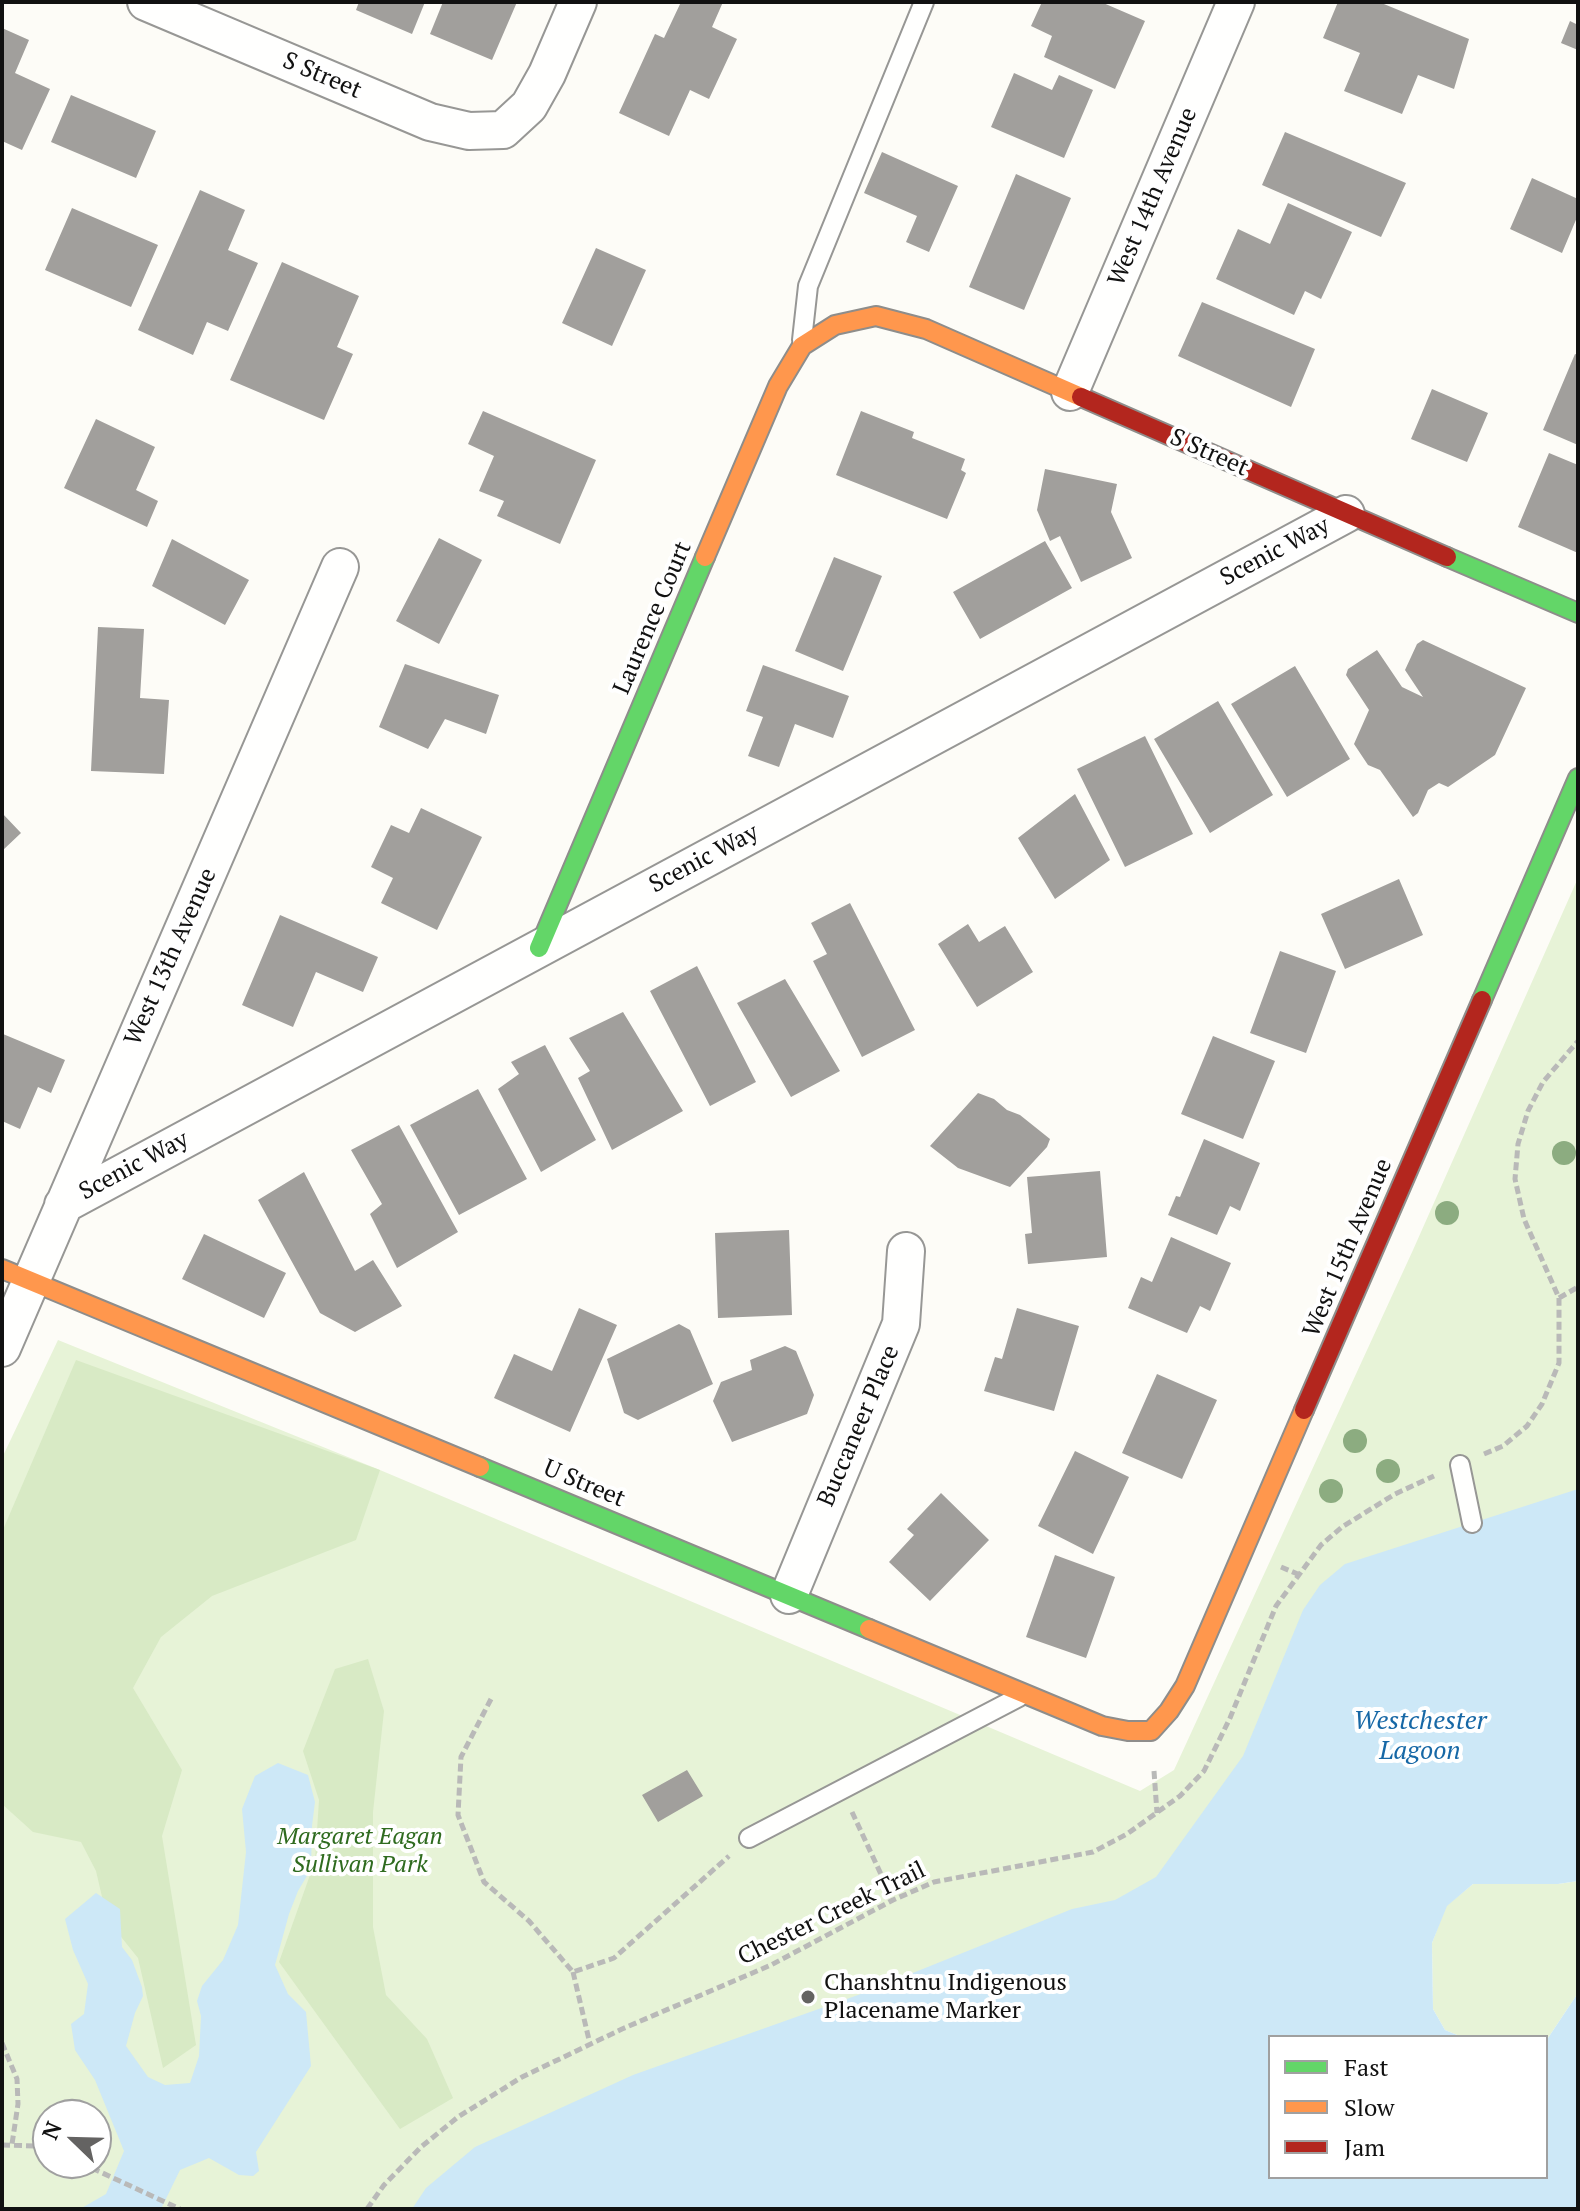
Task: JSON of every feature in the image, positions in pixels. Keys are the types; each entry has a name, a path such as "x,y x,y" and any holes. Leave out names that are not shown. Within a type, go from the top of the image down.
{"street":[{"name":"S Street","path":"146,2 430,122 469,131 503,130 529,106 547,74 578,2"},
{"name":"West 14th Avenue","path":"1070,392 1236,2"},
{"name":"S Street","path":"835,325 876,316 926,329 1578,613"},
{"name":"Laurence Court","path":"539,948 778,386 802,346 835,325"},
{"name":"Scenic Way","path":"63,1205 1346,514"},
{"name":"West 13th Avenue","path":"2,1348 16,1274 63,1205 340,567"},
{"name":"West 15th Avenue","path":"1151,1731 1185,1686 1578,778"},
{"name":"Buccaneer Place","path":"789,1595 901,1324 906,1251"},
{"name":"U Street","path":"16,1274 1102,1726 1151,1731"}],"lane":[{"path":"802,346 808,286 924,2"},
{"path":"1460,1465 1472,1523"},
{"path":"749,1838 1025,1694"}],"path":[{"name":"Chester Creek Trail","path":"367,2209 384,2185 421,2147 458,2117 522,2077 771,1965 893,1900 934,1882 1093,1852 1127,1834 1180,1796 1204,1771 1230,1718 1276,1606 1321,1545 1342,1527 1395,1494 1503,1446 1527,1426 1542,1404 1559,1363 1559,1298 1524,1219 1515,1179 1518,1144 1528,1111 1543,1082 1578,1041"},
{"path":"1559,1298 1578,1287"},
{"path":"491,1699 461,1757 458,1815 484,1882 529,1921 573,1972 590,2044"},
{"path":"842,1790 893,1900"},
{"path":"573,1972 614,1958 749,1838"},
{"path":"2,2043 17,2079 18,2104 12,2144"},
{"path":"2,2145 32,2146"},
{"path":"112,2177 180,2209"}],"green space":[{"name":"Margaret Eagan Sullivan Park","path":"1578,878 1578,1540 1250,1846 784,2209 2,2209 2,1458 58,1340 380,1470 1140,1791 1174,1770 1413,1250"},
{"path":"76,1360 380,1470 356,1540 212,1596 161,1637 133,1688 182,1770 162,1836 196,2045 163,2068 138,1958 118,1933 110,1931 96,1871 81,1842 33,1832 2,1804 2,1532"},
{"path":"368,1659 384,1711 373,1812 373,1927 386,1995 427,2039 453,2098 400,2129 279,1962 315,1861 319,1800 303,1751 335,1669"},
{"path":"1578,1881 1578,1993 1548,2038 1548,2035 1457,2035 1445,2030 1433,2009 1432,1943 1446,1906 1473,1884 1558,1884"}],"water":[{"name":"Westchester Lagoon","path":"1578,1489 1578,1881 1558,1884 1473,1884 1447,1906 1432,1943 1433,2009 1445,2030 1457,2035 1268,2035 1268,2179 1548,2179 1548,2038 1578,1993 1578,2209 412,2209 426,2188 475,2147 633,2075 858,1995 1072,1909 1115,1900 1156,1877 1243,1756 1303,1610 1320,1585 1345,1564"},
{"path":"278,1763 308,1775 315,1802 311,1869 289,1914 275,1965 288,1994 306,2012 311,2066 256,2152 259,2171 253,2176 239,2175 209,2158 180,2170 161,2209 80,2209 106,2194 124,2151 112,2122 112,2099 103,2099 95,2080 75,2050 71,2024 84,2014 88,1984 73,1950 65,1919 96,1893 120,1909 122,1947 132,1960 143,1996 126,2046 148,2077 165,2085 190,2083 199,2056 201,2016 197,2001 202,1986 223,1960 238,1925 246,1852 242,1809 255,1776"}],"building":[{"path":"359,2 425,2 412,34 356,10"},
{"path":"443,2 517,2 492,60 430,34"},
{"path":"681,2 723,2 712,27 737,39 709,99 690,90 669,136 619,113 655,34 664,38"},
{"path":"1042,2 1101,2 1145,21 1115,89 1044,57 1052,36 1031,26"},
{"path":"1338,2 1379,2 1469,39 1454,89 1418,75 1402,114 1344,91 1360,53 1323,38"},
{"path":"1570,21 1578,25 1578,50 1561,43"},
{"path":"2,28 29,40 15,73 50,89 22,150 2,141"},
{"path":"1014,73 1052,90 1059,75 1093,90 1064,158 991,127"},
{"path":"71,95 156,131 136,178 51,142"},
{"path":"1285,132 1406,183 1381,237 1262,185"},
{"path":"882,152 958,186 929,252 906,242 917,216 864,193"},
{"path":"1016,174 1071,198 1024,310 969,287"},
{"path":"1532,178 1578,199 1578,215 1562,253 1510,229"},
{"path":"200,190 245,210 228,250 258,263 228,331 207,322 193,355 138,330"},
{"path":"1288,203 1352,232 1321,299 1305,291 1294,315 1216,279 1238,229 1270,244"},
{"path":"72,208 158,245 131,307 45,270"},
{"path":"596,248 646,270 612,346 562,323"},
{"path":"282,262 359,296 337,347 353,354 324,420 230,380"},
{"path":"1202,302 1315,349 1291,407 1178,356"},
{"path":"1575,354 1578,355 1578,445 1543,430"},
{"path":"1432,389 1488,413 1467,462 1411,439"},
{"path":"483,411 596,460 560,544 497,516 504,501 479,491 494,456 468,444"},
{"path":"861,411 914,432 912,438 965,459 961,470 966,473 947,519 836,475"},
{"path":"96,419 155,447 136,490 158,501 147,527 64,488"},
{"path":"1549,453 1578,465 1578,553 1518,527"},
{"path":"1045,469 1117,484 1111,512 1132,558 1081,582 1060,536 1050,541 1037,510"},
{"path":"439,538 482,560 439,644 396,621"},
{"path":"172,539 249,580 225,625 152,586"},
{"path":"1045,541 1072,588 980,639 953,592"},
{"path":"834,557 882,576 843,671 795,651"},
{"path":"98,627 144,629 140,698 169,700 164,774 91,771"},
{"path":"1423,640 1526,688 1495,755 1448,787 1439,783 1428,790 1418,813 1413,817 1380,770 1368,765 1354,744 1369,710 1346,675 1348,669 1377,650 1402,687 1423,697 1405,670 1417,644"},
{"path":"405,664 499,695 486,734 445,719 428,749 379,727"},
{"path":"763,665 849,696 833,738 795,724 779,767 748,756 763,717 746,711"},
{"path":"1295,666 1350,759 1287,797 1231,704"},
{"path":"1218,701 1273,795 1210,833 1154,739"},
{"path":"1145,736 1193,834 1125,867 1077,769"},
{"path":"1075,794 1110,860 1055,899 1018,838"},
{"path":"421,808 482,837 437,930 381,903 393,878 371,867 391,825 409,833"},
{"path":"2,813 21,833 2,851"},
{"path":"1399,879 1423,935 1345,969 1321,914"},
{"path":"850,903 915,1030 862,1057 813,961 827,954 811,923"},
{"path":"280,915 378,957 363,992 316,972 293,1027 242,1005"},
{"path":"968,924 979,942 1005,926 1033,972 977,1007 938,944"},
{"path":"1280,951 1336,971 1306,1053 1250,1033"},
{"path":"697,966 756,1082 710,1106 650,991"},
{"path":"785,979 840,1071 791,1097 737,1003"},
{"path":"623,1012 683,1111 612,1150 578,1078 590,1071 569,1038"},
{"path":"3,1034 65,1060 51,1093 38,1087 20,1129 2,1121"},
{"path":"1213,1036 1275,1061 1243,1139 1181,1114"},
{"path":"545,1045 596,1140 541,1172 498,1089 519,1074 511,1062"},
{"path":"478,1089 527,1179 459,1215 410,1125"},
{"path":"978,1093 1020,1115 1050,1139 1047,1147 1010,1187 958,1168 930,1146"},
{"path":"399,1125 458,1232 397,1268 370,1214 382,1204 351,1150"},
{"path":"1204,1139 1260,1163 1240,1211 1230,1206 1217,1235 1168,1215 1176,1196 1180,1197"},
{"path":"1100,1171 1107,1257 1028,1264 1025,1234 1032,1233 1027,1177"},
{"path":"304,1172 355,1271 373,1260 402,1306 355,1332 320,1313 258,1200"},
{"path":"789,1230 792,1315 718,1318 715,1233"},
{"path":"204,1234 286,1273 264,1318 182,1279"},
{"path":"1171,1237 1231,1263 1210,1311 1200,1306 1187,1333 1128,1308 1141,1277 1152,1282"},
{"path":"579,1308 617,1325 570,1432 494,1398 514,1354 552,1371"},
{"path":"1017,1308 1079,1326 1054,1411 984,1391 995,1357 1002,1359"},
{"path":"679,1324 690,1330 713,1384 638,1420 624,1413 607,1359"},
{"path":"785,1346 796,1351 814,1395 807,1414 732,1442 713,1401 721,1382 752,1370 750,1360"},
{"path":"1157,1374 1217,1400 1182,1479 1122,1453"},
{"path":"1075,1451 1129,1477 1093,1554 1038,1526"},
{"path":"941,1493 989,1540 930,1601 889,1562 914,1535 907,1529"},
{"path":"1055,1555 1115,1577 1086,1658 1026,1637"},
{"path":"687,1770 703,1796 658,1822 642,1795"}],"traffic: fast":[{"path":"539,948 705,557"},
{"path":"1447,557 1578,613"},
{"path":"1482,1000 1578,778"},
{"path":"480,1467 869,1629"}],"traffic: slow":[{"path":"705,557 778,386 802,346 835,325 876,316 926,329 1081,397"},
{"path":"2,1269 480,1467"},
{"path":"869,1629 1102,1726 1151,1731 1185,1686 1304,1410"}],"traffic: jam":[{"path":"1081,397 1447,557"},
{"path":"1304,1410 1482,1000"}],"place":[{"name":"Chanshtnu Indigenous Placename Marker","path":"808,1997"}]}
